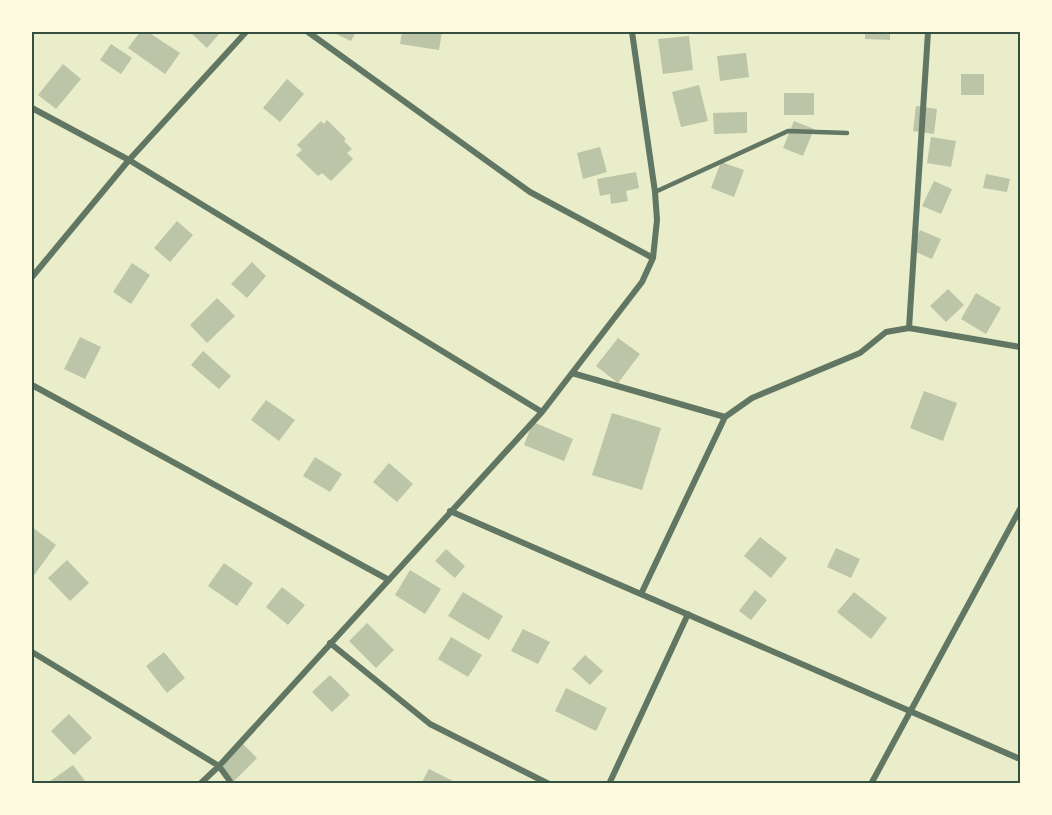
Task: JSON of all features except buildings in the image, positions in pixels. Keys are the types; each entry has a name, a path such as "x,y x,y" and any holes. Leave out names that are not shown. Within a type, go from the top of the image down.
{"street":[{"path":"32,278 129,160 246,32"},
{"path":"308,32 530,192 653,258"},
{"path":"200,783 219,766 542,412 642,282 653,258 657,220 632,32"},
{"path":"909,328 928,32"},
{"path":"32,108 129,160 542,412"},
{"path":"641,594 725,417 752,398 860,353 886,332 909,328 1020,346"},
{"path":"572,373 725,417"},
{"path":"32,385 388,579"},
{"path":"871,783 1020,509"},
{"path":"450,511 1020,759"},
{"path":"609,783 688,614"},
{"path":"330,643 430,724 549,783"},
{"path":"32,651 219,766 232,783"}],"lane":[{"path":"655,192 788,131 848,133"}]}
